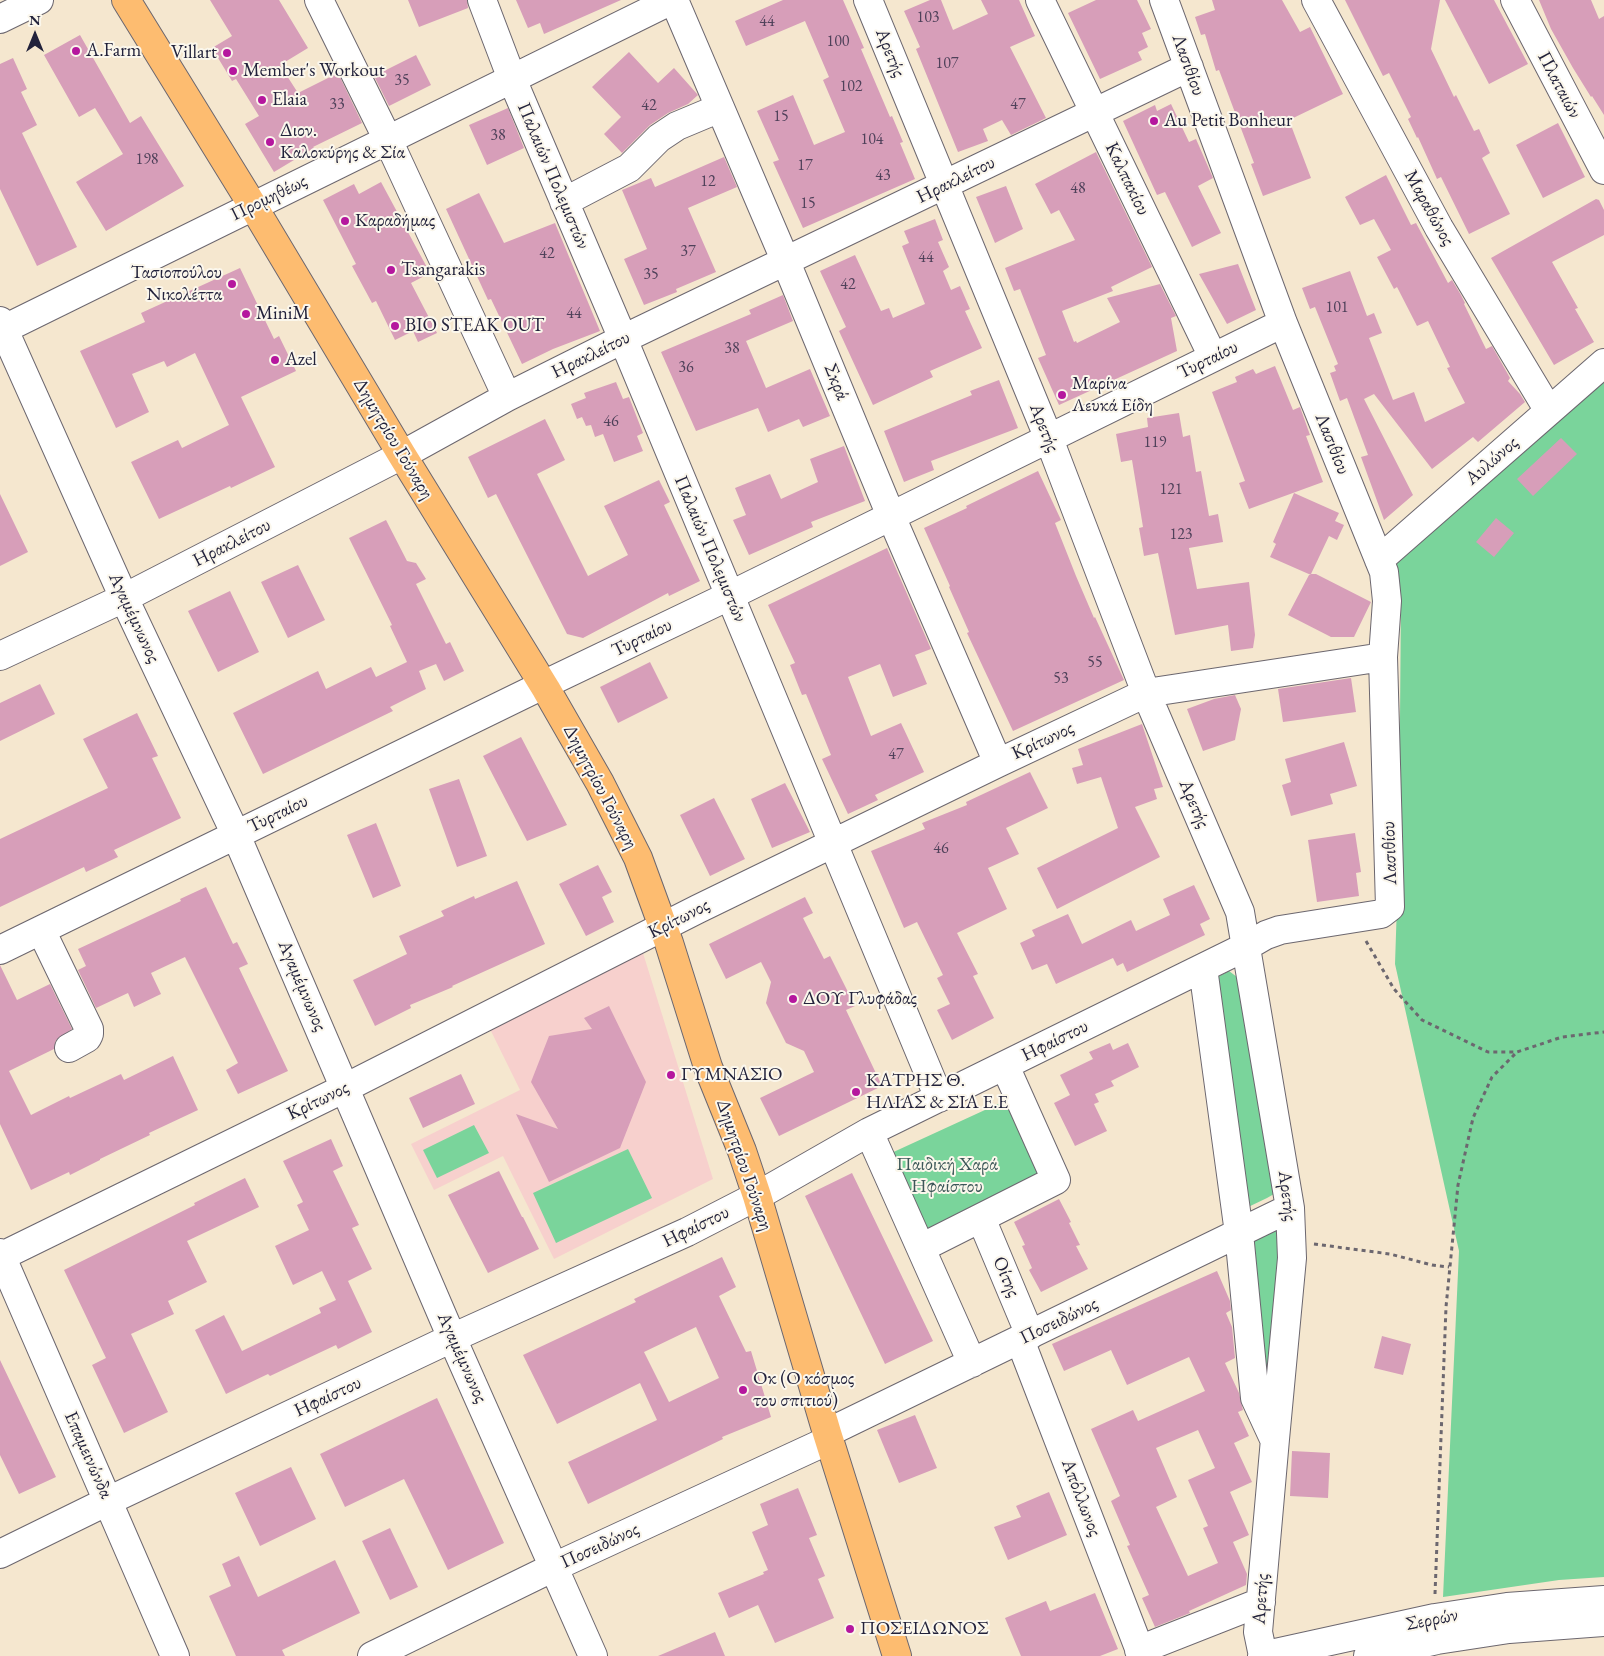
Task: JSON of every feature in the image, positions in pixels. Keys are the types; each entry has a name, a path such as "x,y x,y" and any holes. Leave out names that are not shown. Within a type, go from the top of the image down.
{"main road":[{"name":"Δημητρίου Γούναρη","path":"126,0 254,206 402,455 543,685 600,783 638,858 664,927 708,1067 742,1151 757,1196 828,1436 897,1656"}],"street":[{"path":"0,19 39,0"},
{"path":"319,0 388,140 507,397"},
{"name":"Παλαιών Πολεμιστών","path":"482,0 512,79 623,339 939,1098"},
{"name":"Προμηθέως","path":"1,327 254,206 673,0"},
{"name":"Σκρά","path":"673,0 786,262 891,516 998,763"},
{"name":"Αρετής","path":"868,0 1048,439 1146,693 1240,912 1290,1208 1292,1240 1292,1258 1274,1439 1258,1632 1262,1656"},
{"name":"Καλπακίου","path":"1040,0 1213,357"},
{"name":"Λασιθίου","path":"1164,0 1283,323 1384,572 1387,601 1383,657 1390,907"},
{"name":"Μαραθώνος","path":"1316,0 1439,228 1549,411"},
{"name":"Πλαταιών","path":"1515,0 1604,170"},
{"name":"Ηρακλείτου","path":"0,656 124,598 402,455 507,397 623,339 1189,67"},
{"path":"564,202 629,168 660,138 677,126 720,108"},
{"name":"Τυρταίου","path":"0,950 729,596 1283,323"},
{"name":"Αγαμέμνωνος","path":"1,327 124,598 236,835 452,1338 593,1656"},
{"name":"Αυλώνος","path":"1380,560 1604,363"},
{"name":"Κρίτωνος","path":"0,1255 345,1088 834,843 1146,693 1383,657"},
{"name":"Ηφαίστου","path":"0,1554 452,1338 687,1232 757,1196 869,1132 1203,968 1266,935 1280,930 1381,914 1390,907"},
{"path":"41,930 89,1029 87,1038 69,1048"},
{"path":"1203,968 1239,1233 1255,1398 1274,1439"},
{"path":"921,1248 1056,1180 1004,1066"},
{"path":"869,1132 972,1363"},
{"name":"Ποσειδώνος","path":"384,1653 1290,1208"},
{"name":"Οίτης","path":"980,1218 1025,1338"},
{"name":"Επαμεινώνδα","path":"0,1255 175,1656"},
{"name":"Απόλλωνος","path":"1025,1338 1140,1653"},
{"name":"Σερρών","path":"1368,1656 1438,1638 1507,1607 1604,1600"},
{"path":"1140,1653 1261,1602"},
{"name":"Σερρών","path":"1262,1656 1509,1629 1604,1622"}],"path":[{"path":"1353,919 1394,989 1422,1020 1488,1052 1517,1052 1562,1037 1604,1032"},
{"path":"1438,1638 1446,1307 1458,1185 1473,1118 1492,1077 1517,1052"},
{"path":"1292,1240 1390,1254 1432,1265 1449,1267"}],"shaded area":[{"path":"643,953 713,1179 554,1259 503,1156 434,1190 411,1144 520,1090 490,1029"}],"green space":[{"path":"1604,377 1604,1577 1559,1580 1443,1597 1459,1251 1395,964 1399,844 1401,594 1394,562"},
{"path":"1229,971 1237,977 1277,1188 1274,1194 1244,1209 1210,981"},
{"name":"Παιδική Χαρά Ηφαίστου","path":"1011,1098 1047,1175 926,1238 887,1155"},
{"path":"474,1125 489,1153 437,1178 423,1150"},
{"path":"628,1149 652,1198 556,1243 533,1193"},
{"path":"1268,1218 1282,1230 1267,1390 1243,1229"}],"building":[{"path":"210,0 279,0 308,48 280,65 298,93 338,73 362,123 313,147 274,172 245,124 259,116 236,79 232,81 212,48 232,36"},
{"path":"408,0 467,0 468,8 419,27"},
{"path":"516,0 621,0 544,34 540,23 528,28"},
{"path":"783,0 843,0 864,48 861,49 890,117 892,116 903,142 900,143 915,179 803,228 773,162 779,160 757,111 793,95 814,145 845,132 823,80 829,77 805,21 746,46 735,21"},
{"path":"930,0 941,0 953,30 988,14 981,0 1019,0 1035,36 1010,47 1046,118 1011,135 1002,120 983,129 988,141 958,152 916,49 920,47 904,11"},
{"path":"1096,0 1137,0 1151,29 1142,33 1148,47 1138,52 1142,60 1100,79 1068,13"},
{"path":"1212,0 1282,0 1300,32 1310,27 1343,94 1289,120 1311,178 1263,196 1251,164 1254,163 1219,70 1216,71 1205,34 1201,35 1195,17 1215,10"},
{"path":"1345,0 1440,0 1431,49 1454,97 1456,95 1474,131 1479,129 1490,153 1482,158 1510,214 1469,234 1441,177 1437,179 1408,119 1411,117 1389,73 1383,76"},
{"path":"1445,0 1494,0 1528,64 1489,84"},
{"path":"1539,0 1591,0 1599,19 1604,16 1604,115 1573,68 1551,29"},
{"path":"80,35 130,123 141,116 184,186 106,231 76,182 123,154 95,108 79,117 44,55"},
{"path":"629,52 658,83 674,68 698,95 688,104 668,113 650,125 622,153 604,134 621,117 592,87"},
{"path":"416,55 431,85 389,106 374,76"},
{"path":"13,58 27,89 21,92 37,125 22,133 77,247 37,266 0,189 0,64"},
{"path":"1171,104 1189,142 1196,139 1213,178 1198,186 1221,233 1192,247 1165,192 1157,195 1123,121 1155,105 1157,111"},
{"path":"508,108 524,148 487,165 469,125"},
{"path":"1558,123 1585,177 1543,198 1516,145"},
{"path":"1096,152 1152,267 1111,287 1113,291 1062,311 1074,342 1076,341 1077,343 1120,322 1107,298 1160,284 1176,316 1171,318 1177,351 1059,405 1038,358 1046,355 1020,289 1014,291 1005,268 1075,240 1059,210 1051,214 1035,184"},
{"path":"724,157 737,187 688,208 716,272 676,289 677,292 644,305 624,259 647,249 622,190 651,178 655,187"},
{"path":"1386,175 1411,225 1416,223 1448,283 1452,280 1461,295 1486,349 1492,346 1510,378 1508,381 1525,402 1478,442 1473,437 1432,469 1374,394 1364,399 1413,495 1384,520 1361,457 1368,455 1347,398 1340,401 1330,373 1336,371 1334,366 1338,364 1315,307 1310,309 1302,288 1350,271 1367,316 1374,313 1382,333 1369,338 1393,400 1414,392 1425,422 1465,403 1447,368 1450,367 1428,321 1417,326 1397,287 1394,289 1377,257 1391,250 1374,219 1360,225 1345,197"},
{"path":"381,182 430,273 411,283 437,333 418,342 413,331 395,340 376,301 372,303 352,266 356,264 323,200 354,184 359,194"},
{"path":"1006,186 1023,229 995,243 976,197"},
{"path":"479,193 504,243 555,223 600,331 553,349 522,364 491,299 488,300 446,209"},
{"path":"1596,199 1599,200 1604,210 1604,235 1552,262 1578,308 1575,309 1594,342 1554,365 1491,258"},
{"path":"935,219 943,240 938,242 949,267 943,271 951,290 960,286 970,309 965,311 982,348 930,371 933,377 873,405 839,331 846,327 820,271 855,255 881,311 889,308 893,318 925,304 902,246 909,243 904,231"},
{"path":"1238,264 1256,310 1227,324 1199,274"},
{"path":"240,268 274,339 279,336 296,371 241,397 275,467 159,519 131,462 178,440 182,448 229,425 195,353 167,367 164,361 132,374 149,412 116,428 80,351 145,322 141,313"},
{"path":"783,295 793,321 746,341 766,388 810,369 830,416 803,427 799,419 768,432 758,408 696,431 661,352 751,314 749,310"},
{"path":"1275,366 1293,410 1300,407 1310,435 1306,436 1323,482 1249,509 1239,483 1245,481 1212,392 1237,382 1235,377 1253,369 1256,374"},
{"path":"999,380 1018,428 931,461 934,470 904,482 884,431 972,395 970,391"},
{"path":"616,382 623,399 629,397 643,433 637,436 643,451 614,462 603,434 595,437 591,425 586,426 582,417 577,419 571,404 586,398 584,393"},
{"path":"1179,413 1183,437 1190,435 1196,472 1201,471 1209,516 1218,514 1223,542 1189,548 1197,589 1249,582 1255,635 1253,648 1231,651 1228,625 1175,635 1158,553 1144,556 1139,528 1143,527 1132,460 1121,462 1116,434 1148,427 1147,418"},
{"path":"545,419 565,460 537,474 588,576 628,555 604,506 659,480 670,502 664,505 700,581 669,596 668,593 583,638 567,634 496,494 488,498 468,457"},
{"path":"1561,438 1577,454 1533,496 1517,479"},
{"path":"844,446 865,501 811,522 813,527 749,555 733,520 746,515 735,488 770,474 781,499 818,482 810,459"},
{"path":"1038,471 1061,520 1055,523 1076,576 1124,680 1013,731 967,633 969,632 924,528"},
{"path":"1294,493 1339,513 1335,521 1344,525 1337,540 1329,536 1311,574 1316,574 1371,602 1354,637 1331,637 1288,615 1309,575 1311,575 1270,557 1276,544 1273,542"},
{"path":"0,494 28,552 0,566"},
{"path":"1496,518 1514,533 1494,557 1476,542"},
{"path":"386,520 407,561 416,563 426,579 416,584 446,644 450,642 464,671 444,681 436,664 419,671 426,689 390,707 393,711 263,774 233,713 318,671 326,689 371,667 376,677 407,662 390,626 392,625 349,538"},
{"path":"887,548 931,649 915,655 927,684 893,697 880,664 848,677 871,736 901,723 924,772 875,795 878,800 848,814 822,759 831,755 806,694 802,695 790,665 795,663 768,605"},
{"path":"298,565 325,620 288,638 261,582"},
{"path":"230,591 259,652 218,672 188,611"},
{"path":"650,662 668,698 618,723 600,687"},
{"path":"1351,678 1356,712 1283,722 1278,689"},
{"path":"40,684 55,714 0,741 0,703"},
{"path":"1235,695 1241,709 1235,740 1203,751 1187,709 1214,699"},
{"path":"137,713 158,756 152,758 181,818 114,850 118,857 86,872 84,867 0,907 0,839 108,788 83,739"},
{"path":"1142,724 1163,787 1154,789 1157,799 1135,807 1160,857 1057,909 1037,868 1118,828 1101,777 1077,784 1072,768 1083,765 1078,749"},
{"path":"521,737 567,825 527,841 483,756"},
{"path":"1344,742 1357,786 1330,794 1333,804 1291,816 1282,785 1291,782 1285,759"},
{"path":"1030,772 1048,808 1006,828 1019,854 988,868 1007,909 957,933 978,974 973,976 994,1018 952,1040 937,1010 950,1004 937,978 943,975 917,922 904,928 871,851 925,829 922,823 967,805 966,802"},
{"path":"459,779 487,856 457,867 429,789"},
{"path":"785,783 810,832 772,848 751,799"},
{"path":"714,798 745,859 710,876 680,815"},
{"path":"376,823 401,886 373,898 347,835"},
{"path":"1355,833 1361,872 1356,873 1359,896 1317,902 1308,840"},
{"path":"598,865 612,892 602,897 614,922 586,936 559,884"},
{"path":"517,881 545,944 410,1005 411,1008 375,1026 353,980 407,954 399,936 444,916 441,911 474,896 475,899"},
{"path":"1194,885 1210,919 1200,924 1205,935 1127,972 1123,963 1117,966 1113,958 1056,984 1047,964 1032,970 1020,943 1035,936 1032,930 1068,914 1082,944 1131,920 1136,931 1170,915 1163,899"},
{"path":"206,887 233,944 237,942 248,964 239,968 288,1071 238,1094 226,1070 238,1063 185,957 151,973 161,994 134,1007 128,993 96,1008 78,970 86,966 78,949 181,901 180,899"},
{"path":"805,897 813,913 803,918 824,959 830,956 855,1006 846,1010 882,1086 779,1136 760,1098 814,1072 804,1051 786,1043 766,1003 771,982 761,962 726,979 709,944"},
{"path":"0,965 17,1000 50,984 72,1029 56,1040 54,1049 9,1071 31,1115 69,1096 70,1098 121,1074 124,1080 173,1056 198,1110 149,1133 150,1135 70,1175 69,1172 31,1190 0,1124"},
{"path":"609,1006 646,1082 620,1148 549,1182 516,1114 558,1129 531,1082 549,1036 592,1029 584,1018"},
{"path":"1110,1043 1113,1050 1128,1043 1139,1067 1111,1081 1114,1086 1095,1094 1099,1102 1094,1104 1107,1131 1075,1146 1054,1103 1070,1095 1060,1075 1093,1059 1089,1052"},
{"path":"461,1074 475,1104 423,1128 409,1098"},
{"path":"331,1139 343,1166 333,1171 359,1225 352,1228 372,1269 348,1281 372,1332 338,1349 336,1345 226,1394 195,1330 224,1315 242,1351 321,1313 319,1308 336,1300 322,1271 293,1285 275,1246 309,1230 297,1205 303,1202 283,1161"},
{"path":"499,1171 539,1249 488,1273 448,1195"},
{"path":"852,1173 933,1341 885,1364 805,1196"},
{"path":"245,1178 259,1207 187,1241 207,1282 168,1301 174,1314 131,1334 168,1412 124,1433 92,1365 106,1358 64,1270"},
{"path":"1059,1199 1080,1245 1076,1246 1088,1269 1041,1292 1029,1270 1032,1268 1022,1246 1025,1245 1014,1222"},
{"path":"722,1257 736,1287 719,1296 746,1352 751,1351 771,1417 722,1437 723,1439 588,1504 568,1462 657,1420 640,1383 557,1424 523,1355 636,1302 634,1299","holes":["696,1327 719,1378 669,1402 644,1352"]},
{"path":"1217,1271 1230,1301 1231,1310 1226,1313 1232,1327 1235,1358 1225,1363 1239,1393 1243,1410 1238,1412 1249,1436 1234,1443 1252,1482 1230,1492 1249,1535 1233,1542 1247,1574 1246,1585 1189,1611 1190,1613 1155,1627 1142,1598 1149,1595 1127,1546 1130,1545 1111,1501 1120,1496 1091,1429 1133,1410 1138,1421 1205,1391 1189,1357 1127,1385 1111,1350 1064,1371 1052,1344","holes":["1198,1430 1215,1468 1188,1480 1208,1526 1203,1528 1218,1563 1188,1576 1156,1507 1177,1497 1156,1448"]},
{"path":"1382,1336 1411,1344 1403,1375 1374,1368"},
{"path":"0,1360 56,1477 19,1494 0,1455"},
{"path":"437,1398 504,1543 448,1570 404,1479 345,1507 320,1454"},
{"path":"915,1415 937,1468 899,1483 877,1430"},
{"path":"1292,1451 1330,1453 1328,1498 1290,1496"},
{"path":"291,1467 316,1519 260,1546 235,1493"},
{"path":"798,1488 817,1535 809,1538 825,1576 818,1579 834,1618 775,1643 758,1605 729,1618 718,1593 764,1574 763,1572 768,1570 752,1532 768,1525 760,1504"},
{"path":"1049,1492 1067,1535 1008,1560 994,1527 1021,1517 1016,1506"},
{"path":"390,1528 418,1587 390,1600 362,1541"},
{"path":"239,1556 258,1597 335,1560 360,1613 282,1650 285,1656 236,1656 209,1596 231,1586 222,1564"},
{"path":"1095,1593 1118,1649 1100,1656 1021,1656 1005,1618 1046,1601 1050,1611"},
{"path":"715,1632 725,1656 658,1656"}],"place":[{"name":"A.Farm","path":"76,51"},
{"name":"Villart","path":"227,53"},
{"name":"Member's Workout","path":"233,71"},
{"name":"Elaia","path":"262,100"},
{"name":"Au Petit Bonheur","path":"1154,121"},
{"name":"Διον. Καλοκύρης & Σία","path":"270,142"},
{"name":"Καραδήμας","path":"345,221"},
{"name":"Tsangarakis","path":"391,270"},
{"name":"Τασιοπούλου Νικολέττα","path":"232,284"},
{"name":"MiniM","path":"246,314"},
{"name":"BIO STEAK OUT","path":"395,326"},
{"name":"Azel","path":"275,360"},
{"name":"Μαρίνα Λευκά Είδη","path":"1062,395"},
{"name":"ΔΟΥ Γλυφάδας","path":"793,999"},
{"name":"ΓΥΜΝΑΣΙΟ","path":"671,1075"},
{"name":"ΚΑΤΡΗΣ Θ. ΗΛΙΑΣ & ΣΙΑ Ε.Ε","path":"856,1092"},
{"name":"Οκ (Ο κόσμος του σπιτιού)","path":"743,1390"},
{"name":"ΠΟΣΕΙΔΩΝΟΣ","path":"850,1629"}]}
